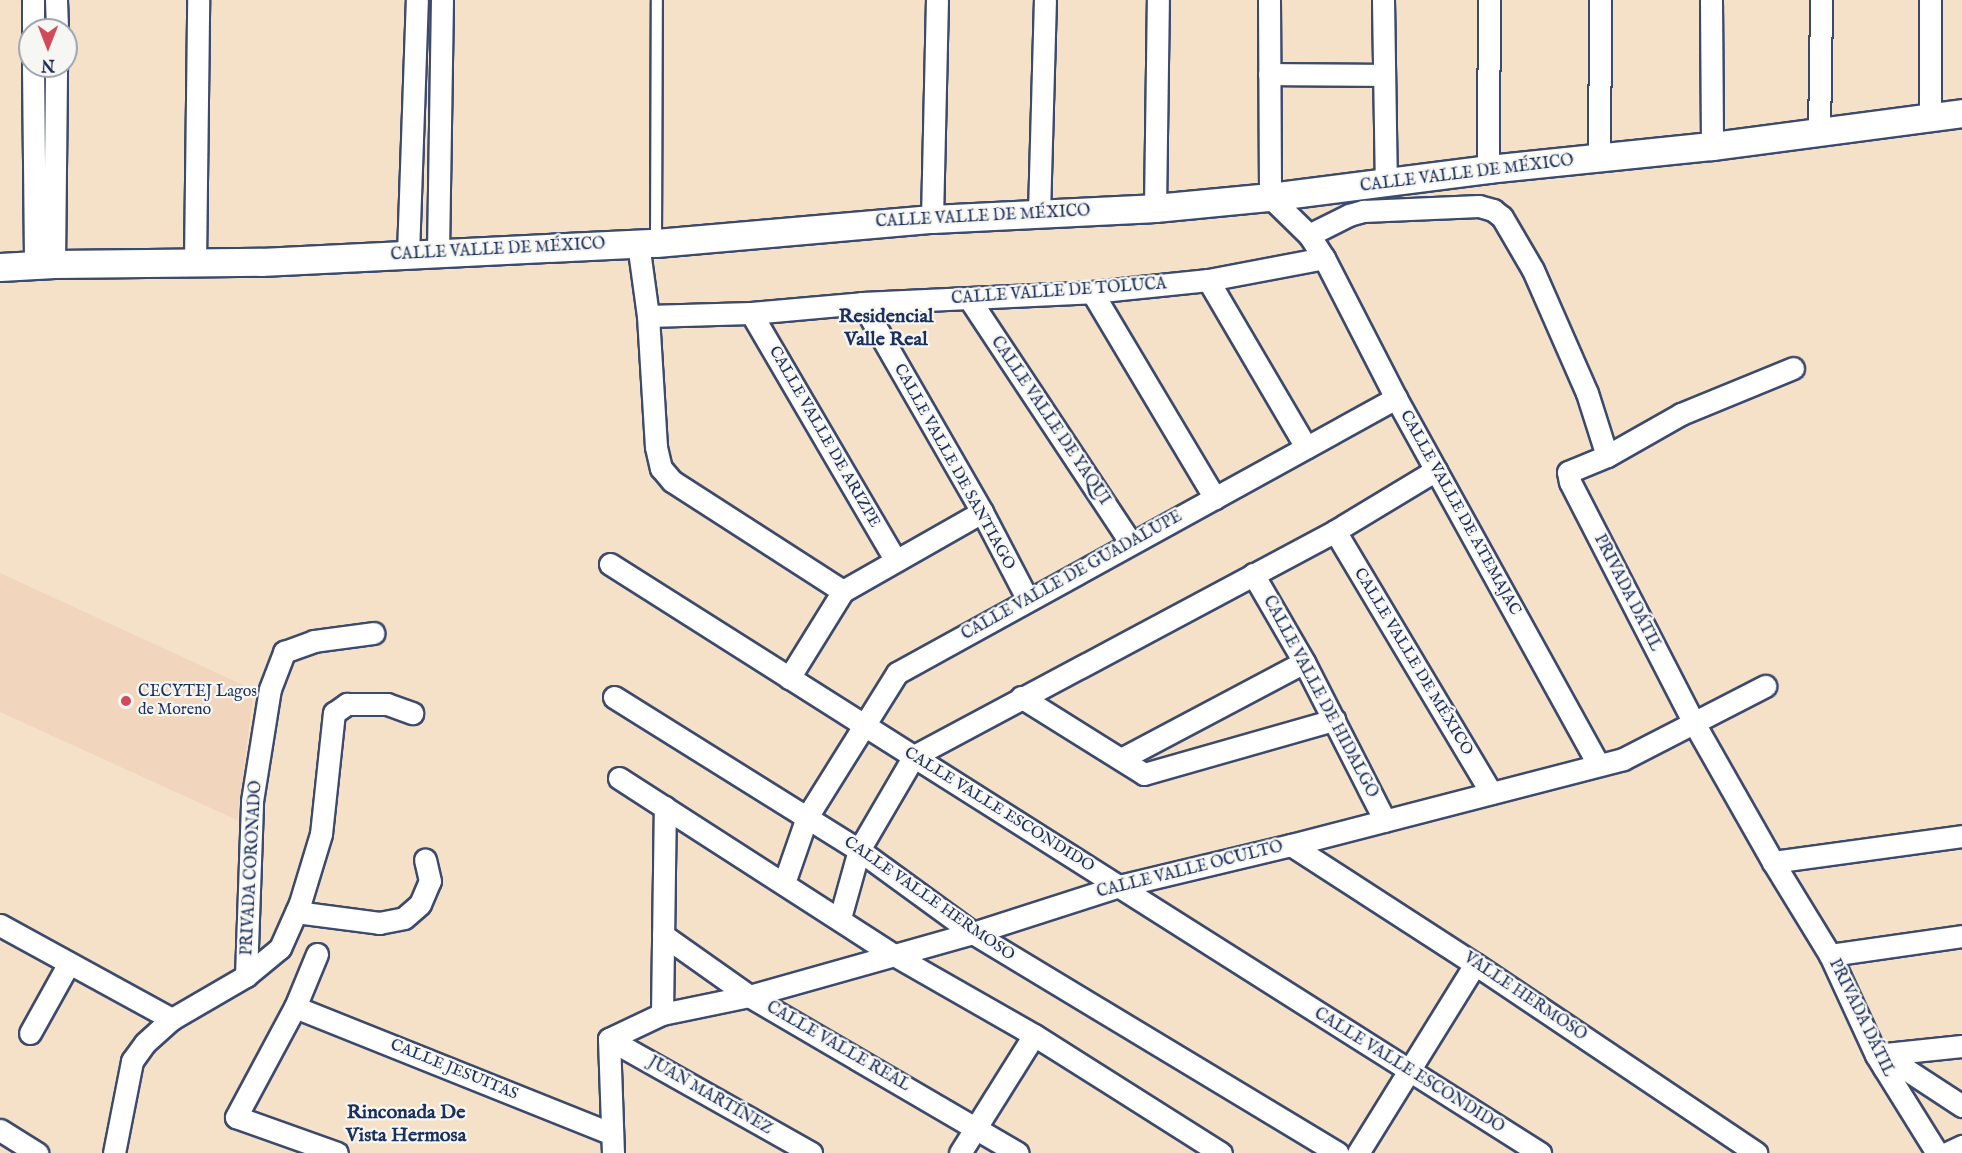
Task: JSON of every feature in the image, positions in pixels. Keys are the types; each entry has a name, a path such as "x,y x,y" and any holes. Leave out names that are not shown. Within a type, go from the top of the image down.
{"street":[{"path":"33,0 33,18"},
{"path":"56,0 57,18"},
{"path":"195,263 198,0"},
{"path":"408,254 417,0"},
{"path":"438,253 442,0"},
{"path":"932,219 937,0"},
{"path":"1039,213 1045,0"},
{"path":"1155,208 1158,0"},
{"path":"1269,0 1270,197"},
{"path":"1383,0 1386,184"},
{"path":"1488,169 1489,0"},
{"path":"1599,159 1600,0"},
{"path":"1711,0 1712,146"},
{"path":"1819,134 1821,0"},
{"path":"1930,0 1930,117"},
{"path":"1269,74 1384,75"},
{"path":"34,78 45,264"},
{"path":"45,264 55,78"},
{"name":"CALLE VALLE DE MÉXICO","path":"0,267 45,264 195,263 647,243 932,219 1155,208 1386,184 1488,169 1819,134 1962,113"},
{"name":"CALLE VALLE DE ATEMAJAC","path":"1270,197 1309,235 1324,258 1396,398 1599,765"},
{"path":"1309,235 1349,215 1363,211 1479,206 1493,210 1502,217 1533,270 1587,393 1607,456 1681,414 1793,368"},
{"path":"647,243 648,316 656,447 661,468 672,481 843,591"},
{"name":"CALLE VALLE DE TOLUCA","path":"648,316 751,314 862,303 970,300 1092,292 1208,280 1324,258"},
{"path":"1208,280 1306,447"},
{"path":"1092,292 1215,498"},
{"name":"CALLE VALLE DE YAQUI","path":"970,300 1131,543"},
{"name":"CALLE VALLE DE SANTIAGO","path":"862,303 982,512 1028,600"},
{"name":"CALLE VALLE DE ARIZPE","path":"751,314 896,561"},
{"name":"CALLE VALLE DE GUADALUPE","path":"784,883 807,817 897,673 1396,398"},
{"name":"PRIVADA DÁTIL","path":"1607,456 1568,472 1570,482 1694,723 1773,862 1830,955 1880,1062 1937,1153"},
{"path":"840,918 859,850 914,756 1335,531 1436,470"},
{"path":"789,678 843,591 982,512"},
{"name":"CALLE VALLE DE MÉXICO","path":"1335,531 1491,793"},
{"name":"CALLE VALLE ESCONDIDO","path":"610,564 1540,1153"},
{"name":"CALLE VALLE DE HIDALGO","path":"1253,574 1304,662 1385,821"},
{"name":"PRIVADA CORONADO","path":"114,1153 132,1061 145,1043 172,1019 246,976 252,801 270,689 284,652 314,641 373,633"},
{"path":"1121,759 1304,662"},
{"name":"CALLE VALLE OCULTO","path":"609,1039 662,1014 749,996 973,933 1119,885 1291,845 1623,759 1765,686"},
{"name":"CALLE VALLE HERMOSO","path":"614,697 859,850 973,933 1338,1153"},
{"path":"1022,697 1144,774 1334,720"},
{"path":"246,976 280,948 296,912 321,834 334,713 347,704 387,704 412,713"},
{"path":"619,778 840,918 894,955 1034,1035 1221,1153"},
{"path":"662,1014 665,807"},
{"path":"1773,862 1962,836"},
{"name":"VALLE HERMOSO","path":"1291,845 1475,964 1756,1153"},
{"path":"296,912 379,923 404,918 420,904 430,881 425,860"},
{"path":"0,925 172,1019"},
{"name":"CALLE VALLE REAL","path":"663,935 749,996 1018,1153"},
{"path":"1830,955 1962,936"},
{"path":"317,954 295,1007 236,1117 337,1153"},
{"path":"30,1033 69,963"},
{"path":"1358,1153 1475,964"},
{"name":"CALLE JESUITAS","path":"295,1007 613,1143"},
{"path":"960,1153 1034,1035"},
{"path":"609,1039 613,1143"},
{"name":"JUAN MARTÍNEZ","path":"609,1039 811,1153"},
{"path":"1880,1062 1962,1046"},
{"path":"1880,1062 1907,1070 1962,1106"},
{"path":"0,1130 37,1153"},
{"path":"1947,1153 1962,1146"}],"lane":[{"path":"647,243 657,0"}],"shaded area":[{"name":"CECYTEJ Lagos de Moreno","path":"0,573 254,690 237,820 0,712"}],"place":[{"name":"CECYTEJ Lagos de Moreno","path":"126,701"}],"district":[{"name":"Residencial Valle Real","path":"886,328"},
{"name":"Rinconada De Vista Hermosa","path":"406,1124"}]}
